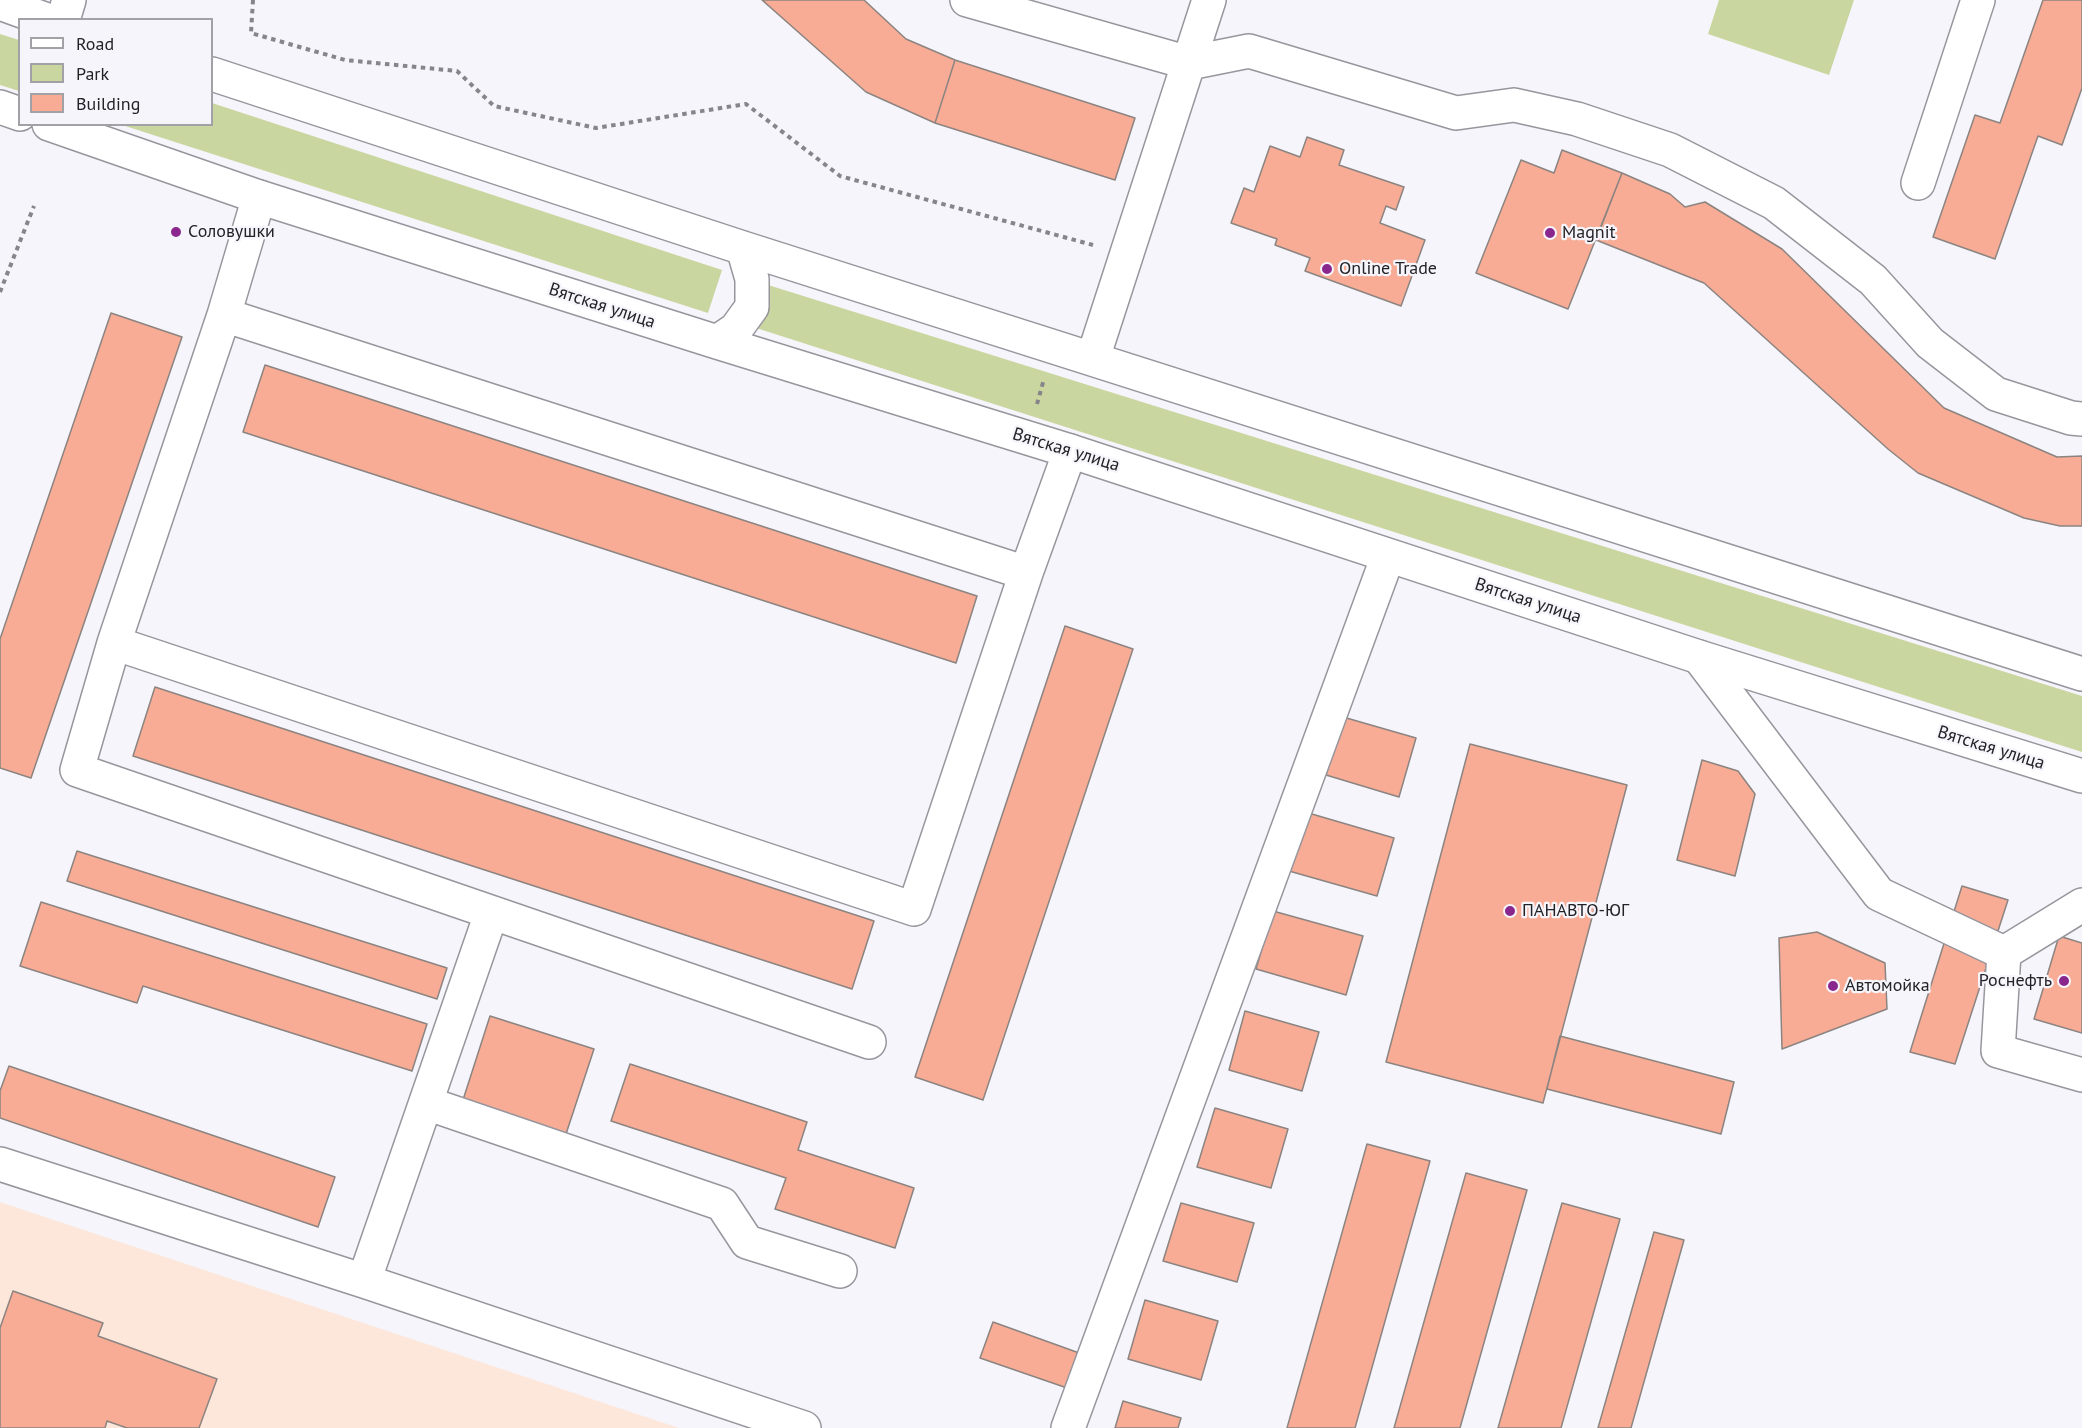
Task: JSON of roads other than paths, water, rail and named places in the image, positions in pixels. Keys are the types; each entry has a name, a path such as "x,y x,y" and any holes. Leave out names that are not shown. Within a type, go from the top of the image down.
{"main road":[{"path":"64,18 69,0"},
{"path":"967,0 1067,14 1189,63 1249,51 1456,113 1514,105 1577,119 1670,150 1774,203 1873,280 1930,343 1996,394 2071,418 2082,418"},
{"path":"1093,358 1209,0"},
{"path":"1918,183 1978,0"},
{"path":"0,3 42,18"},
{"path":"213,74 742,248 2082,674"},
{"path":"0,108 18,113"},
{"name":"Вятская улица","path":"55,126 259,197 1070,451 1700,657 2082,776"},
{"path":"259,197 224,315 114,643 77,770 869,1042"},
{"path":"717,342 736,329 752,307 752,279 742,248"},
{"path":"224,315 1026,573"},
{"path":"114,643 914,909 1026,573 1070,451"},
{"path":"1068,1428 1388,556"},
{"path":"1700,657 1879,894 2004,953"},
{"path":"2004,953 2082,905"},
{"path":"364,1281 492,914"},
{"path":"2004,953 1998,1051 2082,1075"},
{"path":"426,1103 722,1204 747,1242 840,1271"},
{"path":"0,1164 364,1281 804,1428"}],"place":[{"name":"Соловушки","path":"176,232"},
{"name":"Magnit","path":"1550,233"},
{"name":"Online Trade","path":"1327,269"},
{"name":"ПАНАВТО-ЮГ","path":"1510,911"},
{"name":"Роснефть","path":"2064,981"},
{"name":"Автомойка","path":"1833,986"}]}
